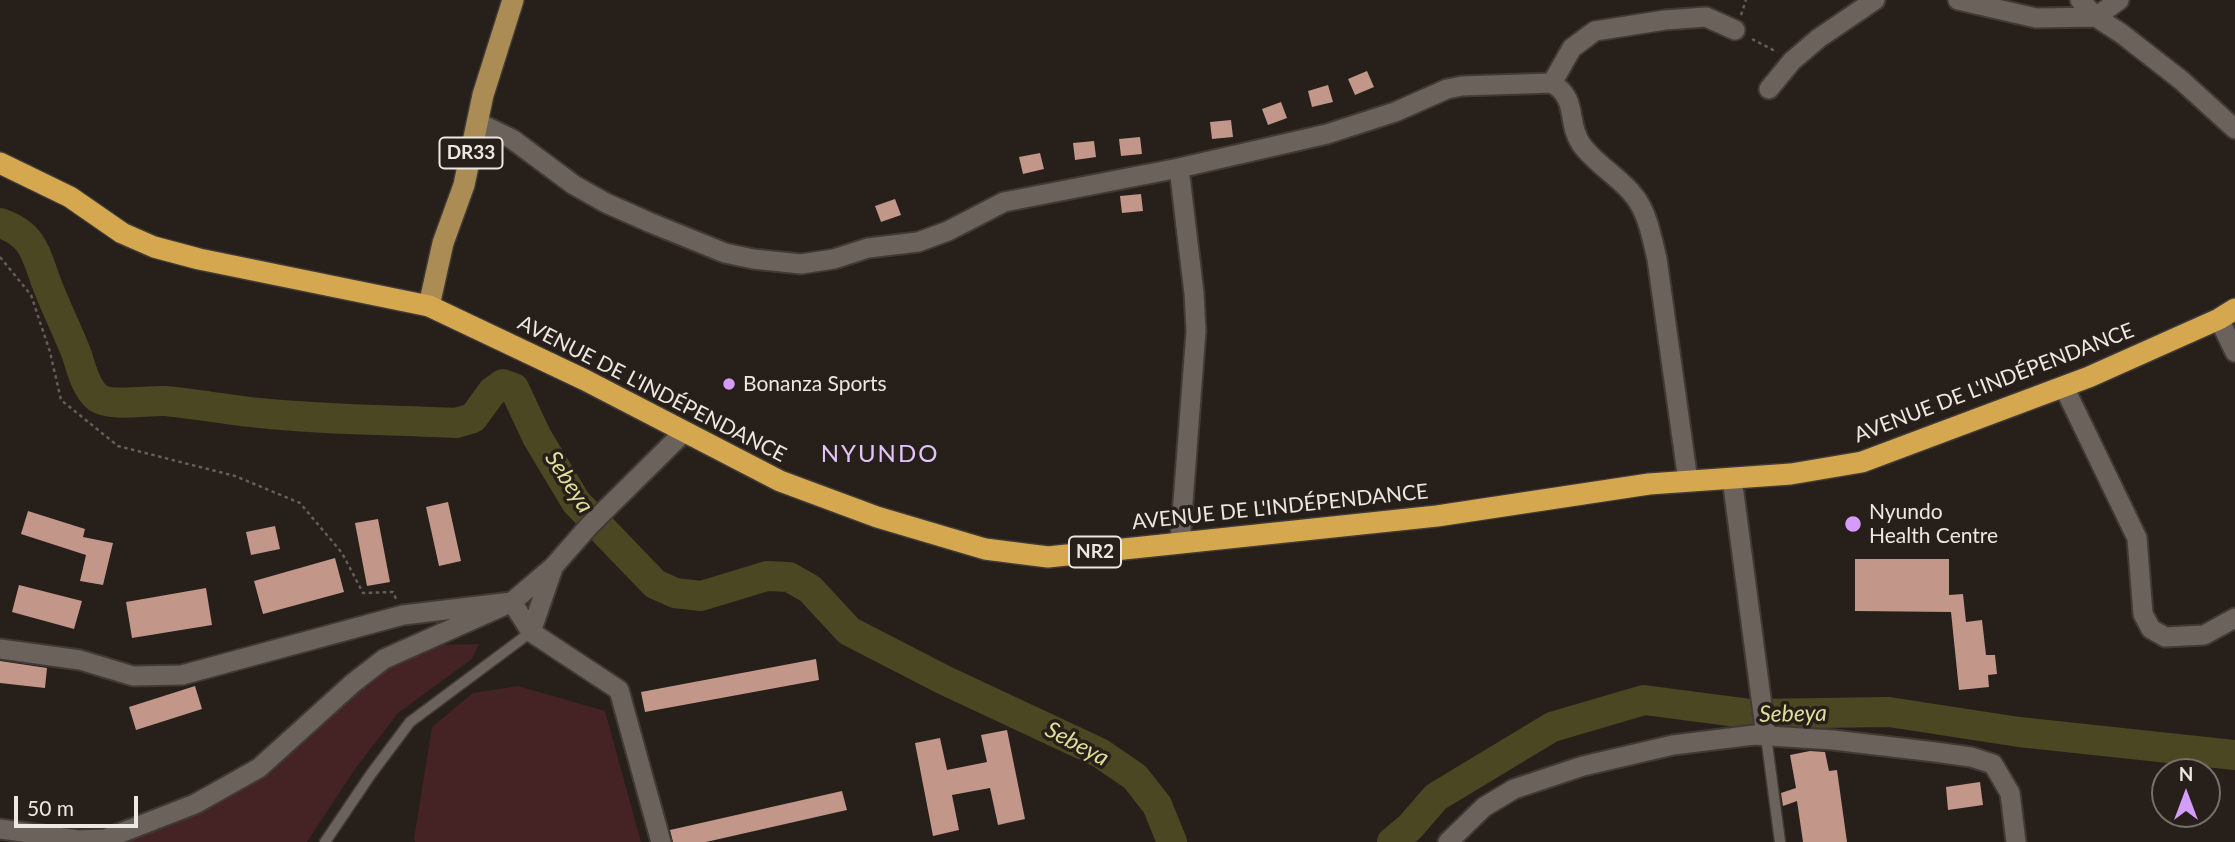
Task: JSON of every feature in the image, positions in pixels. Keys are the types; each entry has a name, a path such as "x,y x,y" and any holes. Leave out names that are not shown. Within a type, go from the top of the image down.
{"highway":[{"name":"AVENUE DE L'INDÉPENDANCE","path":"0,163 70,197 122,233 154,247 429,306 585,380 780,481 877,517 985,549 1048,557 1437,516 1649,484 1791,474 1862,462 2064,387 2227,314"}],"main road":[{"name":"DR33","path":"429,306 443,243 461,197 477,122 513,0"}],"street":[{"path":"1769,89 1792,61 1819,38 1875,0"},
{"path":"1958,0 2036,18 2096,17 2119,0"},
{"path":"2080,0 2096,17 2181,80 2235,130"},
{"path":"1552,83 1572,48 1595,31 1665,20 1706,17 1735,30"},
{"path":"477,122 512,139 595,197 651,223 725,253 801,264 834,259 868,248 918,242 948,231 1004,202 1179,168 1327,134 1395,112 1447,89 1462,86 1552,83 1564,90 1571,104 1573,127 1582,145 1636,198 1649,227 1657,259 1688,481"},
{"path":"1179,168 1196,331 1180,542"},
{"path":"2227,314 2235,352"},
{"path":"2064,387 2137,538 2143,614 2151,629 2165,637 2204,635 2235,618"},
{"path":"0,829 78,840 105,839 195,804 259,768 384,659 512,602 553,567 589,526 683,433"},
{"path":"1448,842 1484,807 1514,789 1583,766 1673,745 1754,735 1764,721 1732,478"},
{"path":"531,632 553,567"},
{"path":"0,649 80,660 133,676 182,675 403,615 512,602"},
{"path":"512,602 531,632 619,690 661,842"},
{"path":"1764,721 1833,740 1971,757 1993,764 2010,793 2016,842"}],"lane":[{"path":"325,842 410,722 531,632"},
{"path":"1764,721 1780,842"}],"path":[{"path":"1735,30 1792,61"},
{"path":"0,257 31,295 50,352 61,400 118,446 235,476 300,503 341,553 363,593 393,592 403,615"}],"shaded area":[{"path":"479,644 472,659 398,713 355,769 307,842 111,842 196,810 381,668 435,645"},
{"path":"518,686 605,711 641,842 415,842 432,727 473,693"}],"building":[{"path":"1367,71 1374,87 1355,95 1348,79"},
{"path":"1328,85 1333,102 1312,107 1308,91"},
{"path":"1281,102 1287,118 1268,125 1262,109"},
{"path":"1231,120 1233,137 1212,139 1210,122"},
{"path":"1140,137 1142,154 1121,156 1119,139"},
{"path":"1094,141 1096,157 1075,160 1073,143"},
{"path":"1040,153 1044,169 1023,174 1019,157"},
{"path":"1141,194 1143,211 1122,213 1120,196"},
{"path":"895,199 901,215 881,222 875,206"},
{"path":"448,502 461,561 439,566 426,507"},
{"path":"28,511 85,529 83,537 113,543 103,585 80,581 86,555 21,534"},
{"path":"378,519 390,582 367,586 355,523"},
{"path":"275,526 280,549 251,555 246,532"},
{"path":"335,558 344,592 263,614 254,581"},
{"path":"1855,559 1949,559 1949,595 1963,594 1966,622 1982,620 1986,655 1995,655 1997,674 1988,675 1989,687 1959,690 1951,612 1855,611"},
{"path":"19,585 82,601 74,629 12,612"},
{"path":"206,588 212,625 132,638 126,602"},
{"path":"816,659 819,680 645,712 641,692"},
{"path":"0,661 47,668 45,688 0,683"},
{"path":"195,686 202,709 136,730 129,707"},
{"path":"1007,730 1025,819 998,825 990,788 952,795 959,830 933,836 915,743 940,738 947,770 987,762 981,735"},
{"path":"1810,751 1825,752 1829,771 1837,770 1847,842 1803,842 1797,801 1783,806 1781,793 1796,788 1790,755"},
{"path":"1980,782 1983,805 1948,810 1946,787"},
{"path":"842,791 847,810 706,842 673,842 670,830"}],"waterway":[{"name":"Sebeya","path":"0,223 21,234 33,248 85,378 98,398 120,403 166,401 309,417 456,423 473,418 492,392 503,384 514,388 537,437 576,502 655,584 675,593 701,596 767,576 789,577 810,589 849,631 944,680 1100,753 1135,777 1157,805 1172,842"},
{"name":"Sebeya","path":"1392,842 1410,827 1436,797 1552,727 1644,700 1751,714 1889,712 2019,732 2235,755"}],"place":[{"name":"Bonanza Sports","path":"729,384"},
{"name":"Nyundo Health Centre","path":"1853,524"}],"district":[{"name":"NYUNDO","path":"880,454"}]}
